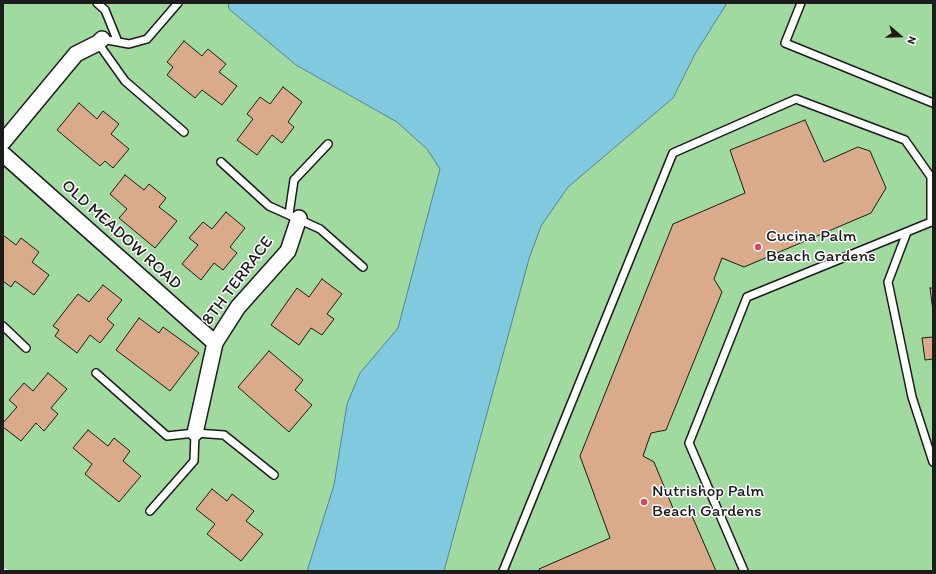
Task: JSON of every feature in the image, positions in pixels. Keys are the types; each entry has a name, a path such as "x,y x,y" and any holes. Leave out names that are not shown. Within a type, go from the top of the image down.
{"street":[{"path":"3,142 76,54 100,41"},
{"name":"OLD MEADOW ROAD","path":"3,154 215,343"},
{"name":"8TH TERRACE","path":"194,433 215,343 238,307 288,251 294,216"}],"lane":[{"path":"97,3 105,10 118,42"},
{"path":"100,41 129,44 147,39 178,3"},
{"path":"801,3 785,43 933,103"},
{"path":"100,41 125,81 184,132"},
{"path":"503,571 673,153 796,99 905,140 931,177 932,222 747,297 689,443 744,571"},
{"path":"294,216 294,180 328,144"},
{"path":"221,162 269,206 320,229 363,267"},
{"path":"907,232 888,282 912,397 933,462"},
{"path":"3,326 26,348"},
{"path":"96,373 167,436 194,433 224,435 274,476"},
{"path":"150,511 194,461 194,433"},
{"path":"925,437 933,435"}],"green space":[{"path":"3,3 933,3 933,571 11,571 3,568"}],"water":[{"path":"228,3 727,3 695,54 673,98 568,187 541,226 529,259 444,571 307,571 334,485 347,404 360,373 398,328 440,169 427,149 397,122 296,65 229,9"}],"building":[{"path":"184,41 202,56 208,49 226,64 219,72 237,86 222,105 202,90 195,98 167,75 173,67 167,62"},
{"path":"283,87 302,102 288,122 294,127 282,143 272,135 257,155 237,140 253,119 247,114 260,97 270,104"},
{"path":"79,103 97,119 103,111 119,124 111,134 129,149 113,168 105,161 100,166 57,130"},
{"path":"805,120 824,162 858,147 870,151 886,188 871,213 744,267 722,258 714,279 722,292 666,430 651,433 643,456 654,462 675,513 689,509 716,571 540,571 539,569 610,538 580,456 673,224 745,193 730,150"},
{"path":"125,175 144,190 149,184 166,198 159,207 177,221 155,248 119,218 127,209 110,194"},
{"path":"226,212 245,228 230,247 237,253 223,270 214,263 201,280 182,264 198,245 189,238 203,222 212,229"},
{"path":"3,235 16,245 21,238 39,252 32,262 49,275 34,295 15,281 11,287 3,281"},
{"path":"322,279 342,294 327,314 334,319 322,335 311,328 299,345 271,325 297,288 309,297"},
{"path":"103,285 122,300 107,319 114,325 100,343 90,335 77,353 55,336 59,330 53,326 78,294 89,302"},
{"path":"930,288 933,288 933,311"},
{"path":"139,318 159,333 163,327 199,353 170,391 116,350"},
{"path":"933,337 933,359 925,360 922,338"},
{"path":"269,351 303,380 295,390 312,405 289,432 238,387"},
{"path":"48,373 67,389 51,408 58,414 44,431 36,423 21,441 3,427 3,423 17,407 9,400 24,383 33,391"},
{"path":"88,430 108,446 114,438 130,451 123,461 141,476 119,502 85,474 92,464 73,448"},
{"path":"212,489 227,501 232,494 254,511 246,521 263,534 241,561 207,534 215,524 196,509"}],"place":[{"name":"Cucina Palm Beach Gardens","path":"758,247"},
{"name":"Nutrishop Palm Beach Gardens","path":"644,502"}]}
